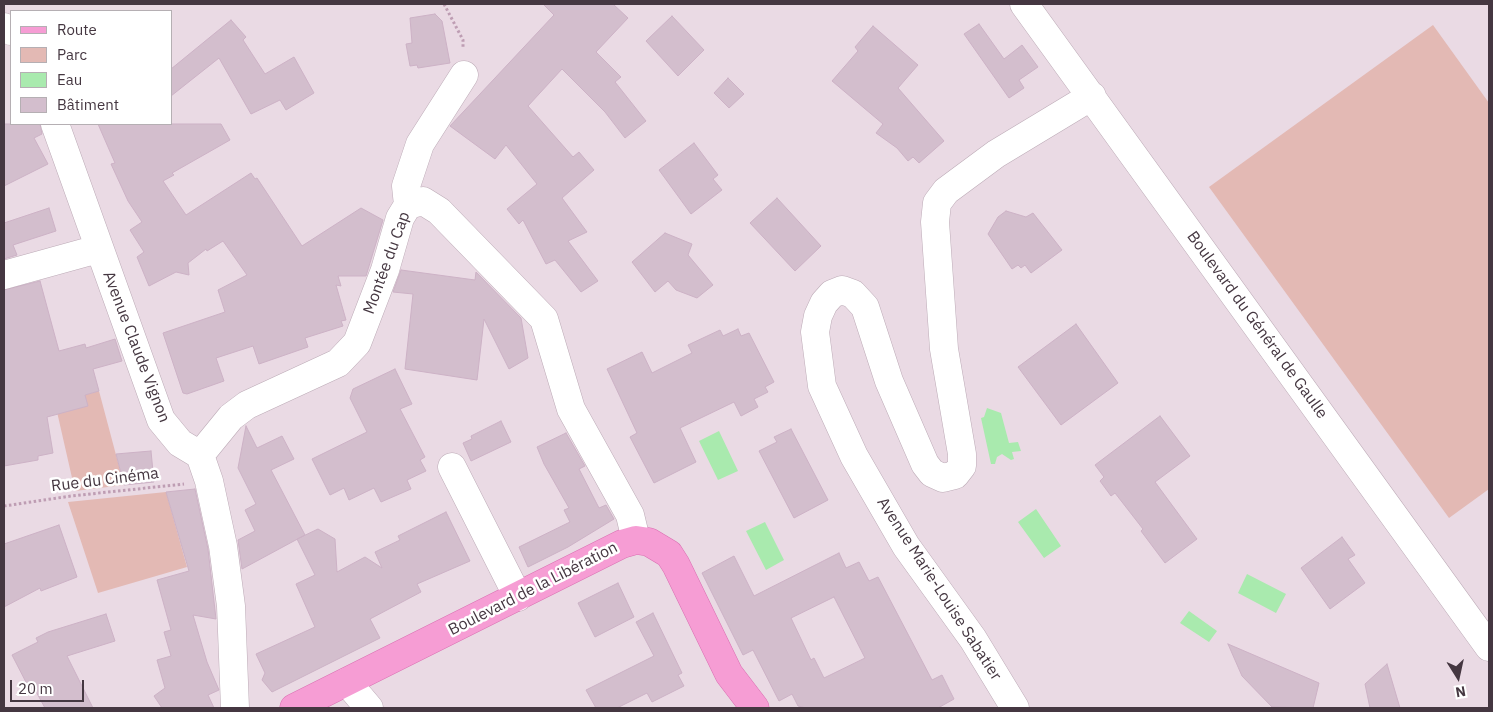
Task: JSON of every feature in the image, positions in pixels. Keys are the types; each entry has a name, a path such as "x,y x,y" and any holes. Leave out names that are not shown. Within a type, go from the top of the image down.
{"main road":[{"name":"Boulevard de la Libération","path":"294,708 622,544 636,540 649,542 669,554 676,564 729,674 755,708"}],"street":[{"name":"Boulevard du Général de Gaulle","path":"1024,4 1489,647"},
{"name":"Montée du Cap","path":"200,454 231,417 247,405 338,363 357,343 385,270 400,218 408,205 406,186 420,144 464,74"},
{"name":"Avenue Marie-Louise Sabatier","path":"1015,708 973,639 906,546 854,456 822,386 815,332 818,316 824,303 832,294 842,290 853,294 865,307 889,381 925,464 932,473 943,478 955,475 962,466 962,454 944,349 935,222 937,204 946,191 996,154 1092,96"},
{"name":"Avenue Claude Vignon","path":"55,125 98,249 161,420 180,443 200,454"},
{"path":"408,205 423,202 439,211 544,319 571,409 630,516 636,540"},
{"path":"4,275 98,249"},
{"path":"200,454 209,481 223,546 231,606 235,708"},
{"path":"452,467 518,597"},
{"path":"347,682 369,708"}],"path":[{"path":"444,4 463,40 464,74"},
{"name":"Rue du Cinéma","path":"4,506 70,496 209,481"}],"shaded area":[{"path":"4,4 1489,4 1489,708 4,708"}],"green space":[{"path":"1433,25 1489,103 1489,489 1449,518 1209,187"},
{"path":"99,391 124,485 75,491 55,403"},
{"path":"166,492 187,567 98,593 68,502"}],"water":[{"path":"987,408 1001,413 1009,443 1018,442 1021,451 1012,452 1014,459 1011,460 1002,454 997,457 995,464 991,464 981,418 984,417"},
{"path":"719,431 738,471 718,480 699,441"},
{"path":"1036,509 1061,546 1044,558 1018,522"},
{"path":"765,522 784,560 766,570 746,531"},
{"path":"1247,574 1286,594 1276,613 1238,593"},
{"path":"1189,611 1217,631 1209,642 1180,623"}],"building":[{"path":"543,4 613,4 628,18 596,52 621,77 615,82 646,121 625,138 605,112 562,69 528,106 573,157 579,152 594,170 562,198 587,232 568,241 598,281 581,292 555,260 546,264 523,220 519,224 507,209 537,184 506,145 495,159 450,126 554,15"},
{"path":"435,14 442,21 450,63 418,68 417,65 410,66 406,44 412,43 410,18"},
{"path":"672,16 704,50 678,76 646,41"},
{"path":"231,20 246,37 243,40 265,74 294,57 314,93 286,110 280,100 251,114 219,58 172,95 172,68"},
{"path":"979,24 1004,59 1022,45 1038,67 1019,80 1024,88 1009,98 964,34"},
{"path":"873,26 918,65 898,88 944,141 919,163 913,157 908,161 897,148 876,133 883,124 832,81 858,51 855,47"},
{"path":"728,78 744,94 729,108 714,93"},
{"path":"4,124 40,125 42,134 34,138 48,164 4,186"},
{"path":"221,124 230,140 172,173 174,175 163,181 186,215 251,173 255,179 257,178 302,246 361,208 383,220 366,276 338,276 341,286 336,285 346,320 341,321 343,326 305,338 308,347 259,364 253,346 216,358 224,381 187,394 183,393 163,333 225,312 218,290 247,275 223,241 207,251 206,249 188,263 189,275 176,272 149,286 137,257 144,252 130,230 142,222 128,201 111,164 115,163 98,125"},
{"path":"694,143 718,175 713,179 722,190 691,214 659,170"},
{"path":"777,198 821,246 795,271 750,223"},
{"path":"49,208 56,231 13,245 17,255 4,259 4,223"},
{"path":"1006,211 1026,217 1033,213 1062,250 1031,273 1025,265 1021,268 1018,265 1012,269 988,234 998,217"},
{"path":"665,233 692,244 688,255 713,285 697,298 676,290 668,281 655,292 632,262"},
{"path":"401,270 475,280 476,272 521,318 528,358 509,369 484,319 477,380 405,369 413,294 393,292"},
{"path":"40,281 59,351 85,344 86,348 115,339 122,361 93,369 99,391 85,395 88,406 47,417 53,453 38,456 38,460 4,466 4,290"},
{"path":"1076,324 1118,383 1061,425 1018,367"},
{"path":"738,329 741,336 749,333 774,382 765,387 768,392 754,399 758,407 741,416 734,402 680,428 696,462 654,483 630,437 637,433 607,369 642,352 652,373 692,353 688,345 720,330 723,336"},
{"path":"395,369 412,404 400,409 425,457 420,460 426,471 407,480 411,489 381,502 374,488 349,500 344,488 330,495 312,459 367,432 350,398 353,389"},
{"path":"1160,416 1190,456 1155,482 1197,539 1165,563 1141,531 1143,529 1115,493 1111,496 1100,481 1104,477 1095,465"},
{"path":"501,421 511,442 471,461 463,443 472,439 471,436"},
{"path":"246,426 257,448 282,436 294,459 271,470 305,535 242,569 238,540 255,531 245,510 256,504 238,468"},
{"path":"791,429 828,500 794,518 759,451 777,442 774,437"},
{"path":"566,433 585,466 579,469 599,508 606,505 614,519 568,547 528,567 519,547 570,522 564,510 569,508 544,464 537,447"},
{"path":"151,451 154,482 124,485 116,454"},
{"path":"195,489 208,549 216,619 193,615 207,662 219,690 208,695 214,708 162,708 154,696 165,688 157,660 171,656 164,632 171,630 157,580 189,571 166,492"},
{"path":"446,512 470,561 417,584 421,592 370,619 380,638 272,692 262,680 265,673 256,654 315,627 296,584 315,575 297,539 318,529 335,539 337,572 365,557 382,568 375,552 400,540 398,536"},
{"path":"59,525 77,577 41,591 40,588 4,607 4,544"},
{"path":"1342,537 1355,555 1348,559 1365,583 1330,609 1301,568"},
{"path":"839,553 846,568 859,562 869,581 878,577 932,680 942,675 954,699 938,708 806,708 798,706 792,694 779,701 753,650 743,655 702,573 734,556 754,596","holes":["834,597 865,658 824,678 814,658 811,660 791,618"]},
{"path":"618,583 634,617 595,637 578,603"},
{"path":"653,613 682,673 678,675 684,686 652,702 647,693 617,708 596,708 586,690 654,656 636,622"},
{"path":"106,614 115,641 67,656 93,708 45,708 33,686 29,688 12,655 38,642 36,638 48,632"},
{"path":"1228,644 1319,683 1313,708 1272,707 1242,676"},
{"path":"1387,664 1400,708 1370,708 1365,684"}]}
